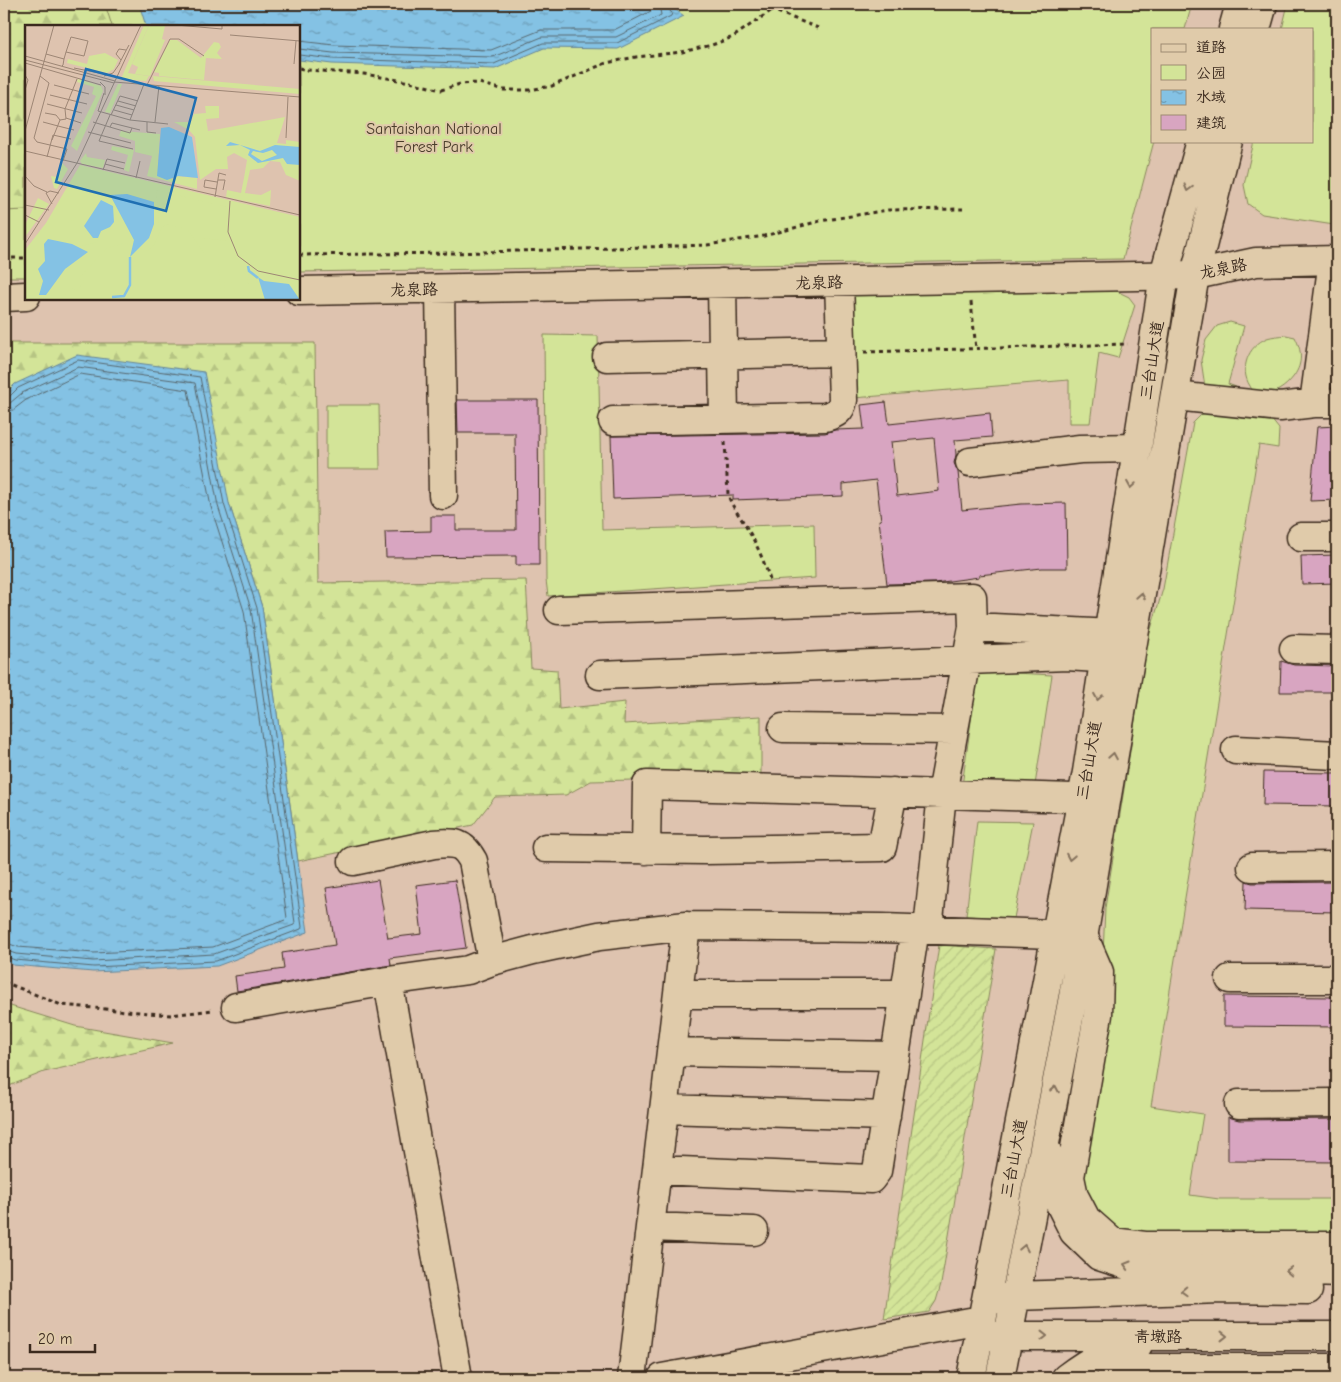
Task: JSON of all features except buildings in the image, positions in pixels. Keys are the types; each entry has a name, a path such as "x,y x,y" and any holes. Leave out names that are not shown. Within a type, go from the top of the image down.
{"main road":[{"path":"1233,28 1240,4"},
{"path":"1256,28 1263,4"},
{"name":"三台山大道","path":"1119,647 1137,448 1164,275 1201,142"},
{"name":"三台山大道","path":"1000,1378 1083,935 1094,799 1119,647 1175,396 1195,275 1228,142"},
{"path":"1175,396 1280,407 1326,403 1335,260"},
{"name":"龙泉路","path":"300,291 1195,275 1256,262 1335,260"},
{"path":"613,421 825,416 835,414 842,408 843,400 839,282"},
{"path":"722,283 724,418"},
{"path":"440,289 443,495"},
{"path":"4,297 25,296"},
{"path":"607,357 841,352"},
{"path":"970,462 1080,449 1137,448"},
{"path":"1300,537 1337,538"},
{"path":"559,610 972,596 973,628 942,794 922,929 905,994 877,1171 871,1179 657,1170"},
{"path":"973,628 1119,647"},
{"path":"600,675 968,658 1067,656 1119,647"},
{"path":"1294,649 1337,650"},
{"path":"783,728 954,730"},
{"path":"1236,750 1337,755"},
{"path":"646,850 647,785 1094,799"},
{"path":"546,848 705,850 882,847 892,792"},
{"name":"三台山大道","path":"971,1378 1056,934 1094,799"},
{"path":"353,860 434,844 448,843 460,845 468,852 473,861 492,961"},
{"path":"1252,867 1337,866"},
{"path":"632,1378 686,926"},
{"path":"236,1008 468,970 492,961 533,950 599,936 686,926 922,929 1083,935 1099,972 1098,1015 1070,1177 1074,1196 1086,1219 1112,1242 1145,1246 1337,1246"},
{"path":"1230,979 1337,979"},
{"path":"388,982 458,1378"},
{"path":"678,994 905,994"},
{"path":"671,1052 895,1056"},
{"path":"1239,1104 1337,1103"},
{"path":"664,1109 886,1116"},
{"path":"1045,1141 1057,1198 1074,1232 1099,1256 1133,1267 1337,1273"},
{"path":"650,1227 754,1231"},
{"path":"982,1319 1015,1296 1221,1289 1337,1290"},
{"name":"青墩路","path":"662,1378 982,1319 1008,1336 1337,1336"},
{"path":"1066,1378 1085,1364 1112,1350 1181,1336"},
{"path":"1110,1378 1136,1368 1337,1368"}],"path":[{"path":"764,4 772,10 818,28"},
{"path":"300,68 364,74 410,82 441,90 460,84 479,83 504,90 529,90 552,86 606,63 636,57 682,52 712,45 733,37 772,10"},
{"path":"300,255 454,253 707,245 764,236 820,221 888,210 963,210"},
{"path":"4,258 25,258"},
{"path":"974,279 971,306 976,349"},
{"path":"841,352 1153,344"},
{"path":"724,418 728,494 766,565 772,603"},
{"path":"4,982 61,1005 171,1015 236,1008"},
{"path":"4,1374 5,1378"}],"green space":[{"name":"Santaishan National Forest Park","path":"4,4 1192,4 1185,28 1151,28 1151,142 1154,142 1123,259 300,272 300,25 25,25 25,277 4,277"},
{"path":"4,4 105,4 112,25 25,25 25,210 4,211"},
{"path":"1288,4 1337,4 1337,197 1334,225 1262,214 1248,204 1244,185 1254,142 1314,142 1314,28 1282,28"},
{"path":"1102,284 1129,297 1135,305 1118,358 1099,353 1090,423 1069,423 1069,380 854,398 847,303 854,288"},
{"path":"1230,322 1244,326 1228,384 1236,387 1234,399 1205,387 1201,360 1206,340 1217,326"},
{"path":"544,335 598,336 602,530 814,524 815,578 548,596 546,580"},
{"path":"1286,335 1295,337 1299,347 1300,362 1297,371 1289,382 1277,391 1270,393 1255,392 1250,387 1245,372 1250,352 1267,338"},
{"path":"4,343 315,343 318,583 526,580 531,668 557,670 559,709 625,702 624,724 761,716 761,777 591,781 566,795 495,797 473,825 298,861 262,607 229,503 15,384 4,395"},
{"path":"326,405 379,405 380,469 326,469"},
{"path":"1221,410 1271,419 1279,429 1278,448 1259,445 1151,1106 1203,1114 1190,1195 1219,1199 1337,1199 1337,1236 1146,1236 1121,1231 1101,1219 1081,1181 1103,956 1105,908 1148,639 1163,589 1193,423 1202,414"},
{"path":"978,671 1052,675 1035,785 962,786"},
{"path":"977,821 1033,822 1014,918 966,916"},
{"path":"939,945 996,949 941,1284 936,1301 929,1312 884,1319"},
{"path":"4,1004 75,1026 173,1043 44,1072 4,1088"}],"water":[{"path":"139,4 668,4 684,16 618,49 544,48 495,69 332,64 300,60 300,25 146,25"},
{"path":"77,355 204,372 229,503 262,607 308,932 217,966 93,972 13,965 4,960 4,395 15,384"}]}
